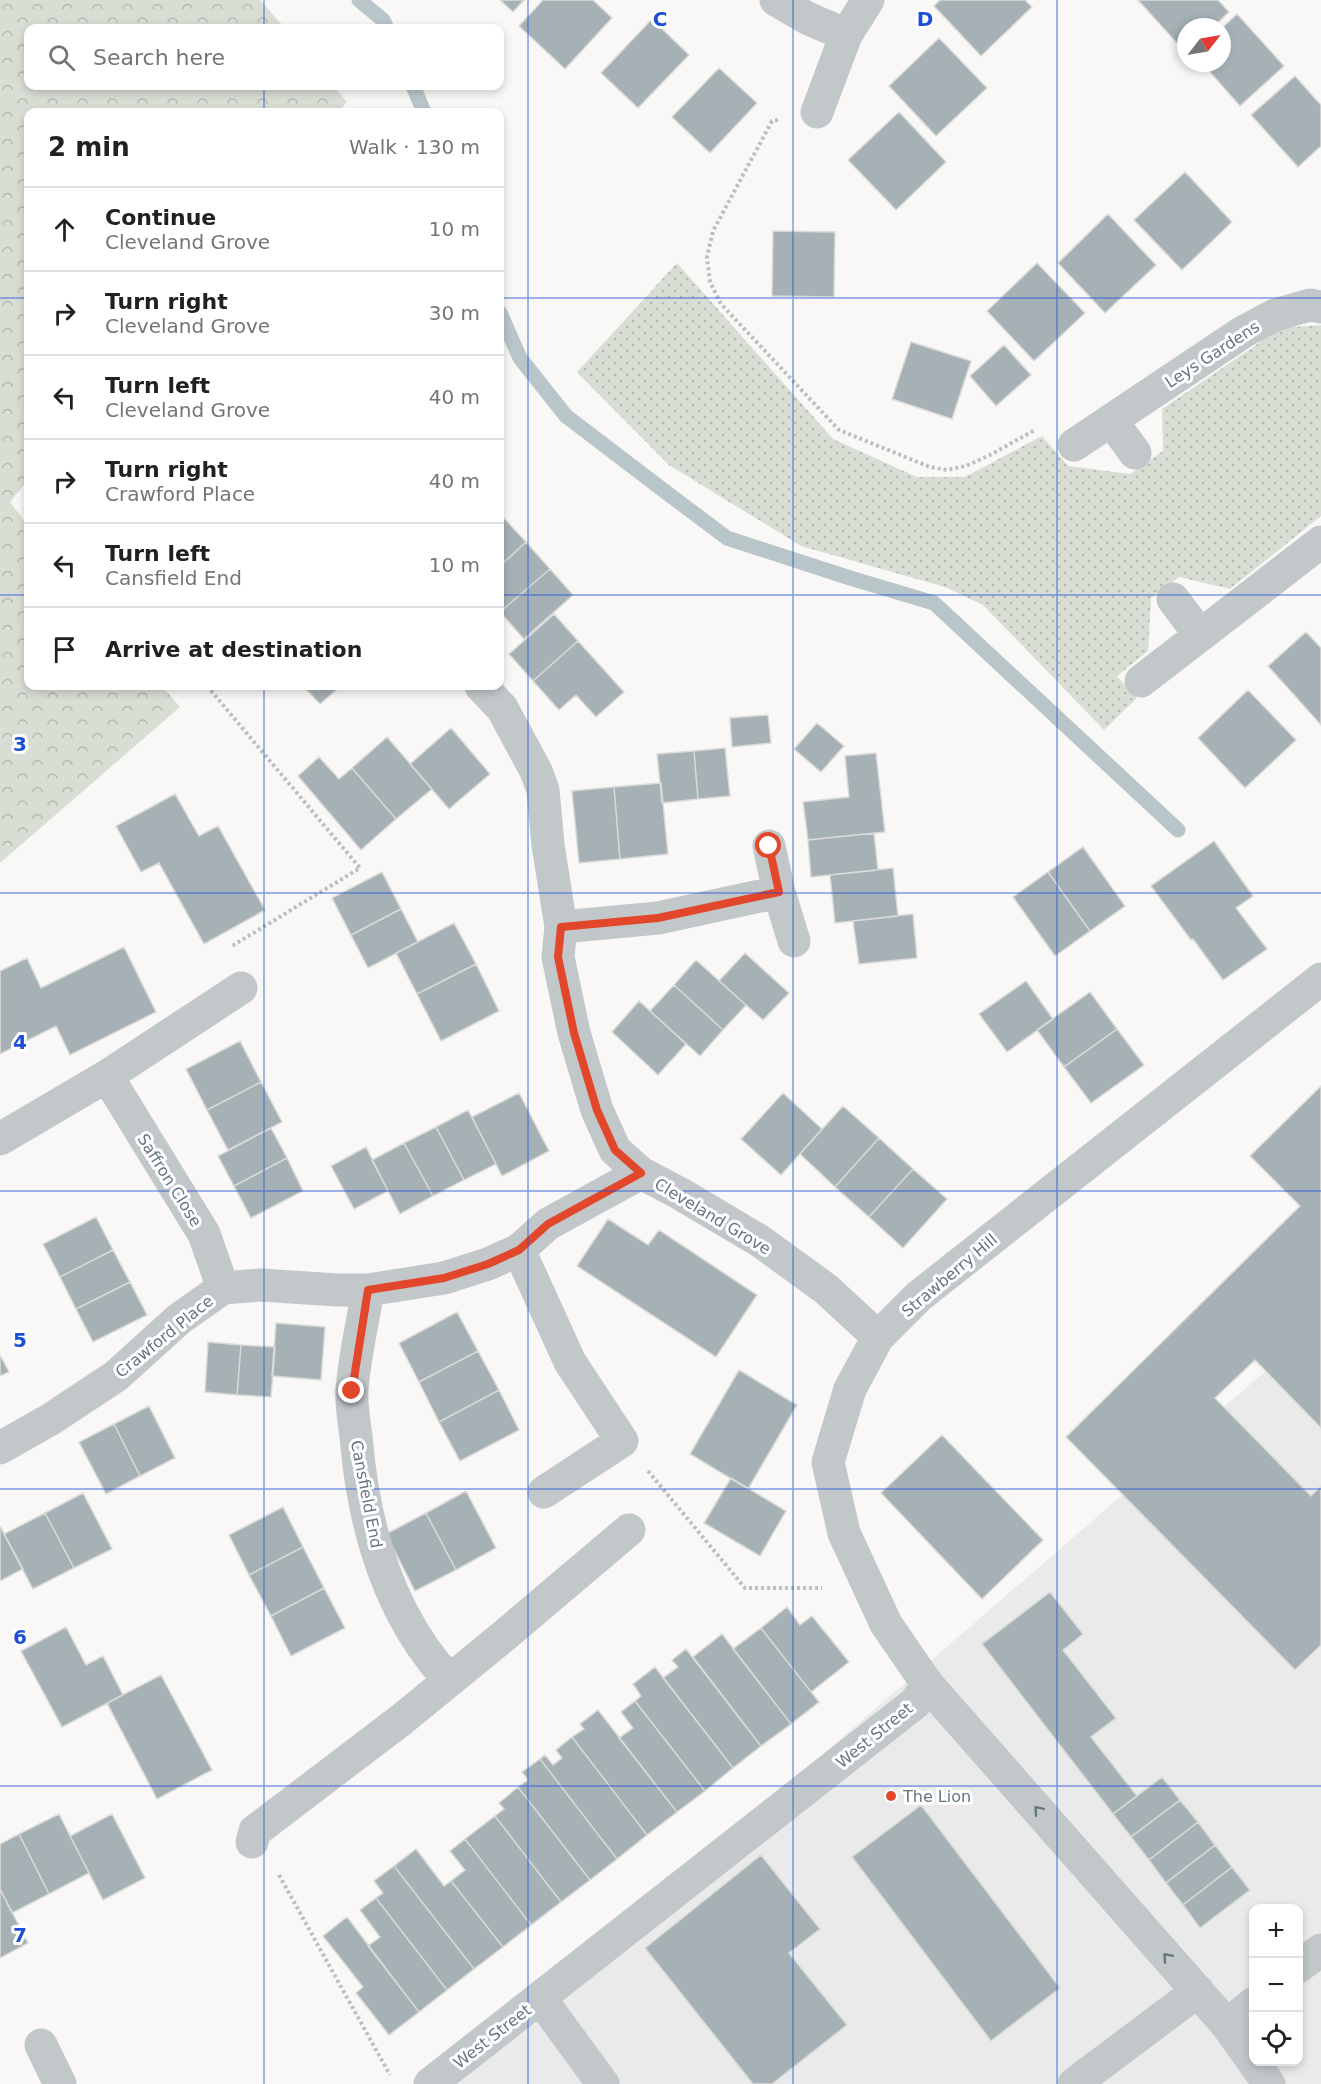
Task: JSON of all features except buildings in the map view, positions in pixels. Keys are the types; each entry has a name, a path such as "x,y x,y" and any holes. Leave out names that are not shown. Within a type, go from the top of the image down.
{"street":[{"path":"776,0 807,18 846,35"},
{"path":"817,112 846,35 868,0"},
{"name":"Leys Gardens","path":"1074,445 1243,332 1275,315 1310,305 1321,307"},
{"path":"1111,420 1135,453"},
{"path":"1141,681 1321,542"},
{"path":"1173,599 1200,635"},
{"name":"Cleveland Grove","path":"485,690 502,708 536,771 543,790 548,845 561,927 558,957 574,1033 597,1110 615,1150 641,1173 760,1241 826,1289 878,1337"},
{"path":"769,846 779,892 794,940"},
{"path":"561,927 658,918 779,892"},
{"name":"Strawberry Hill","path":"928,1685 886,1624 844,1533 828,1461 850,1389 878,1337 919,1296 1321,979"},
{"path":"0,1139 107,1076 242,988"},
{"name":"Saffron Close","path":"107,1076 204,1234 223,1288"},
{"name":"Crawford Place","path":"0,1448 51,1419 116,1376 179,1319 223,1288 261,1285 368,1290 444,1278 488,1264 519,1250 548,1224 641,1173"},
{"path":"519,1250 570,1362 622,1441 544,1492"},
{"name":"Cansfield End","path":"368,1290 352,1391 358,1460 372,1536 397,1606 428,1658 449,1680"},
{"path":"254,1837 505,1635 629,1530"},
{"path":"928,1685 1198,1991 1227,2025 1269,2084"},
{"name":"West Street","path":"451,2078 540,1998 915,1703 928,1685"},
{"path":"1303,1964 1321,1950"},
{"path":"1074,2084 1198,1991"},
{"path":"540,1998 603,2084"},
{"path":"1227,2025 1249,2007"},
{"path":"40,2045 60,2084"}],"path":[{"path":"817,112 772,121 713,231 707,257 710,282 721,304 839,430 930,467 947,470 966,466 1048,422 1074,445"},
{"path":"210,690 360,868 230,947 242,988"},
{"path":"622,1441 745,1588 869,1588"},
{"path":"254,1837 395,2084"}],"shaded area":[{"path":"1321,1323 1321,2084 442,2084"}],"green space":[{"path":"0,0 260,0 281,24 24,24 24,90 336,90 347,102 342,108 24,108 24,485 10,502 24,520 24,690 165,690 180,707 0,863"},
{"path":"677,263 833,439 917,477 965,477 1042,436 1068,466 1130,474 1163,451 1162,409 1281,328 1321,325 1321,516 1230,589 1179,577 1151,598 1148,651 1117,676 1137,698 1104,730 983,605 945,587 801,546 669,465 577,372"}],"waterway":[{"path":"359,0 385,24"},
{"path":"415,90 422,108"},
{"path":"504,322 520,358 566,416 727,538 934,603 1178,830"}],"place":[{"name":"The Lion","path":"891,1796"}],"route":[{"path":"352,1391 368,1290 444,1278 488,1264 519,1250 548,1224 641,1173 615,1150 597,1110 574,1033 558,957 561,927 658,918 779,892 769,846"}]}
